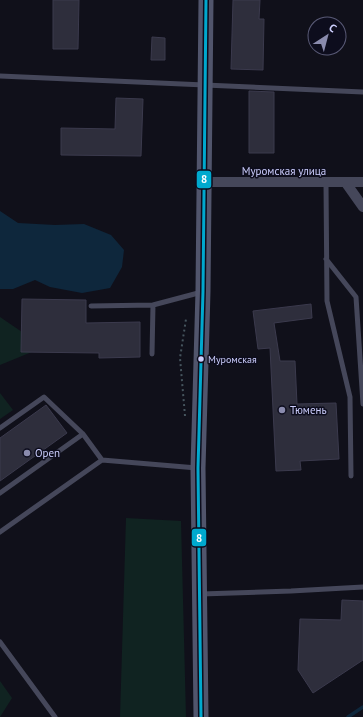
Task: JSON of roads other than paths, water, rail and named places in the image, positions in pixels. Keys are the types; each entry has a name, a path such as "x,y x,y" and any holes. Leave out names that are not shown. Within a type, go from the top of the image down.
{"main road":[{"path":"201,717 198,468 203,291 206,0"}],"street":[{"name":"Муромская улица","path":"204,182 363,182"},
{"path":"346,183 363,207"}],"lane":[{"path":"0,76 363,92"},
{"path":"326,183 327,301 350,397 351,476"},
{"path":"326,259 356,297 361,327 363,404"},
{"path":"91,306 153,305 203,291"},
{"path":"152,354 153,305"},
{"path":"0,428 44,397 83,434 102,460"},
{"path":"0,493 83,434"},
{"path":"0,532 102,460 198,468"},
{"path":"200,594 363,587"},
{"path":"0,642 54,717"}],"water":[{"path":"0,211 18,223 55,225 84,224 111,235 124,250 122,267 110,288 82,293 50,287 35,280 13,289 0,289"}],"waterway":[{"path":"348,717 363,707"}],"place":[{"name":"Муромская","path":"201,359"},
{"name":"Тюмень","path":"282,410"},
{"name":"Open","path":"27,453"}]}
